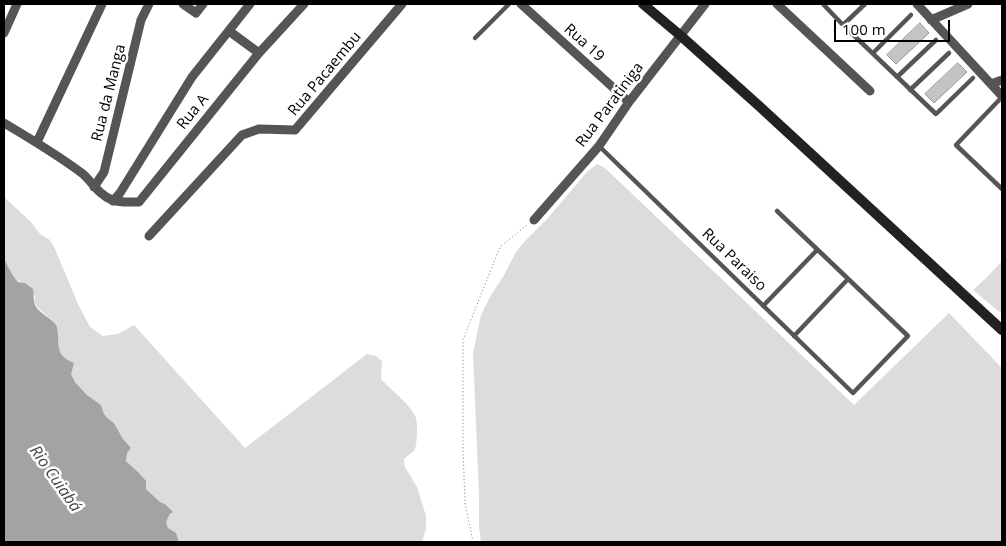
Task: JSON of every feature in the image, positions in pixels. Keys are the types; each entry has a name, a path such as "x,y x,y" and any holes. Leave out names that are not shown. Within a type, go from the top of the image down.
{"street":[{"path":"4,33 17,4"},
{"path":"37,142 102,4"},
{"name":"Rua da Manga","path":"94,186 104,172 142,20 149,4"},
{"path":"183,4 196,13 203,4"},
{"path":"4,123 37,142 84,175 102,195 113,201 120,193 174,103 192,77 250,4"},
{"name":"Rua A","path":"113,201 139,202 259,53 304,4"},
{"name":"Rua Pacaembu","path":"150,236 242,135 259,129 295,130 402,4"},
{"name":"Rua 19","path":"521,4 629,102"},
{"path":"643,4 827,168 1002,330"},
{"name":"Rua Paratiniga","path":"534,220 599,146 629,102 705,4"},
{"path":"776,4 870,91"},
{"path":"917,4 1002,96"},
{"path":"931,20 968,4"},
{"path":"229,31 259,53"},
{"path":"992,84 1002,80"}],"lane":[{"path":"475,38 509,4"},
{"path":"843,25 865,4"},
{"path":"826,5 843,25 936,114 974,78"},
{"path":"873,53 912,15"},
{"path":"897,77 936,40"},
{"path":"910,90 948,52"},
{"path":"1002,96 956,145 1002,190"},
{"name":"Rua Paraiso","path":"599,146 853,393 908,336 848,279"},
{"path":"777,211 848,279 794,336"},
{"path":"763,306 817,250"}],"path":[{"path":"473,542 465,502 464,340 500,247 534,220"}],"shaded area":[{"path":"597,164 605,168 854,405 949,313 1002,368 1002,542 481,542 473,353 481,315 516,252 587,172"},
{"path":"4,197 30,221 40,234 50,240 90,327 103,336 118,334 134,325 245,448 367,354 376,356 382,361 381,379 406,403 416,418 415,450 404,459 405,467 417,487 426,516 426,529 422,542 179,542 168,528 166,522 172,512 146,489 138,472 126,461 130,448 114,423 107,419 101,405 87,395 75,382 66,360 58,348 58,338 52,320 37,307 34,301 35,296 25,283 17,280 9,271 4,259"},
{"path":"1002,261 1002,314 973,290"}],"water":[{"name":"Rio Cuiabá","path":"4,259 18,282 25,283 33,289 37,309 52,320 57,327 60,352 65,358 74,363 71,374 75,382 87,395 101,405 104,414 114,423 123,439 131,448 127,453 126,461 146,481 146,489 173,512 166,522 168,528 176,533 179,542 4,542"}],"building":[{"path":"920,23 929,33 896,64 887,55"},
{"path":"958,63 967,72 934,103 925,94"}]}
